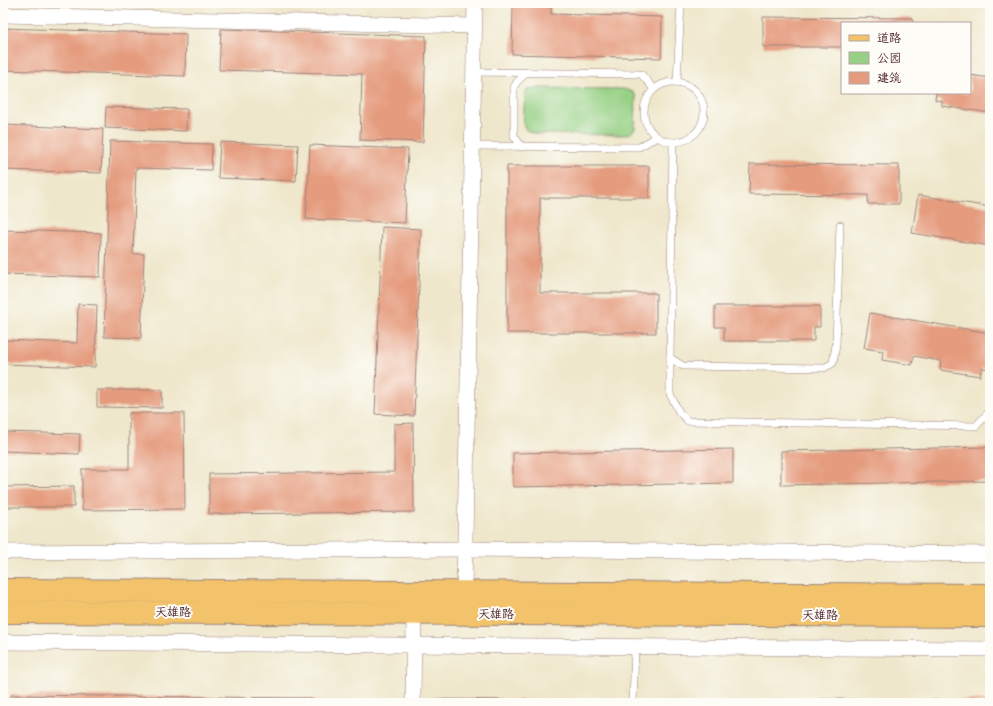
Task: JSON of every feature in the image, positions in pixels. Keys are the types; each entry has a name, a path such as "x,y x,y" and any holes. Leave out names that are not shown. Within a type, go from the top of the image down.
{"main road":[{"name":"天雄路","path":"3,590 990,595"},
{"name":"天雄路","path":"3,612 990,616"}],"street":[{"path":"464,593 474,3"},
{"path":"3,15 474,26"},
{"path":"3,552 465,549 990,554"},
{"path":"413,703 414,614"},
{"path":"3,642 635,648 990,649"}],"lane":[{"path":"677,82 681,3"},
{"path":"473,72 641,74 654,89"},
{"path":"522,147 514,136 514,87 526,73"},
{"path":"680,82 696,91 704,108 704,117 701,126 690,138 682,141 664,141 657,137 647,127 644,114 644,105 648,96 654,89 662,84 680,82"},
{"path":"472,146 639,147 657,137"},
{"path":"673,142 670,394 679,412 688,421 976,426 990,411"},
{"path":"670,358 683,366 824,368 833,362 836,345 840,225"},
{"path":"633,703 635,648"}],"green space":[{"path":"527,89 624,89 633,92 636,97 635,129 631,133 623,135 536,134 526,130 523,124 525,93"}],"building":[{"path":"513,3 551,3 551,14 662,17 661,58 512,54"},
{"path":"763,17 913,18 913,22 841,22 841,47 763,47"},
{"path":"3,28 186,34 185,76 3,70"},
{"path":"221,29 426,36 423,142 360,140 362,74 219,70"},
{"path":"971,75 990,78 990,113 942,106 942,101 935,100 936,94 971,94"},
{"path":"106,107 187,109 186,131 105,128"},
{"path":"3,125 103,129 101,173 3,170"},
{"path":"110,141 212,144 211,170 136,168 133,254 144,254 141,338 104,337"},
{"path":"220,142 298,145 296,181 218,178"},
{"path":"310,145 408,149 405,223 306,219"},
{"path":"750,164 899,165 899,204 868,204 868,195 749,194"},
{"path":"507,166 649,166 649,198 540,198 540,293 656,293 656,333 507,333"},
{"path":"918,195 990,207 990,246 912,233"},
{"path":"382,227 421,229 414,416 375,414"},
{"path":"3,230 101,233 100,277 3,274"},
{"path":"78,304 97,305 95,367 3,364 3,340 77,343"},
{"path":"715,306 820,306 820,327 814,327 814,341 724,341 724,327 715,327"},
{"path":"870,313 990,333 990,369 982,368 980,376 940,370 941,361 914,356 912,365 882,360 883,351 864,348"},
{"path":"97,390 162,390 162,408 97,407"},
{"path":"129,413 184,413 185,509 82,510 82,469 129,469"},
{"path":"413,423 414,512 209,514 209,474 394,472 394,424"},
{"path":"3,432 80,434 79,454 3,451"},
{"path":"990,447 990,481 781,485 781,451"},
{"path":"733,449 733,483 513,487 513,453"},
{"path":"74,486 74,507 3,507 3,487"},
{"path":"11,695 306,698 329,703 11,703"},
{"path":"434,699 613,701 613,703 434,703"},
{"path":"820,699 990,700 990,703 820,703"}]}
